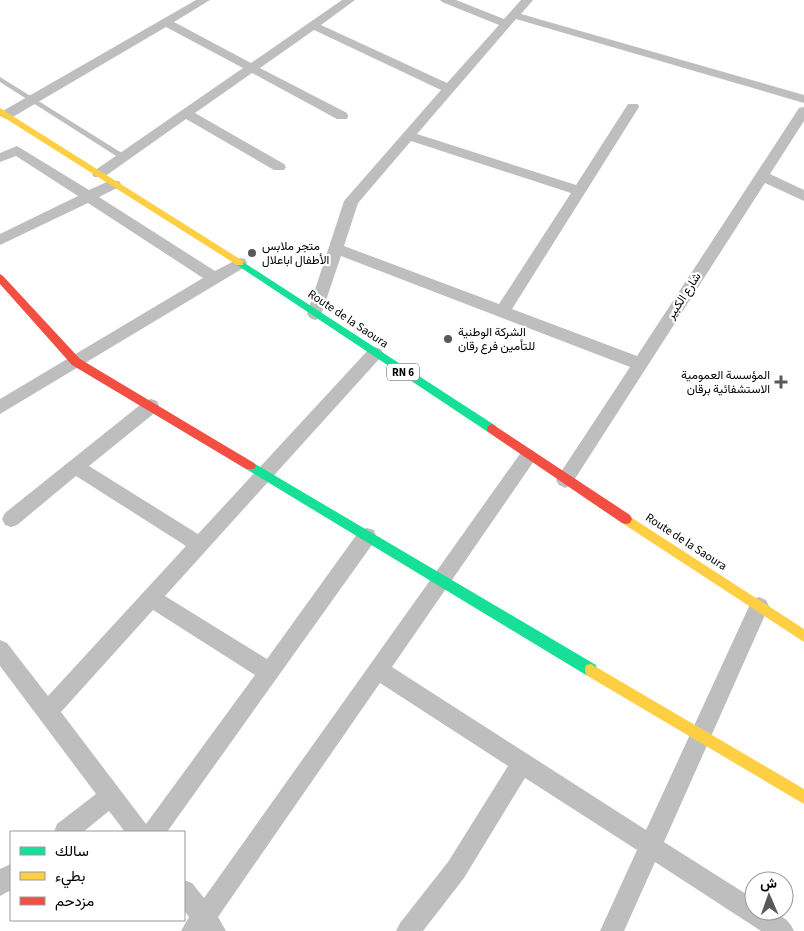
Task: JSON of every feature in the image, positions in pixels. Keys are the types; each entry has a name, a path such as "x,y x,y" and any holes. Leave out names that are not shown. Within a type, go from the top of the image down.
{"main road":[{"name":"Route de la Saoura","path":"3,113 240,263 528,456 804,636"},
{"path":"0,278 76,362 804,797"}],"street":[{"path":"3,113 32,100 204,0"},
{"path":"99,174 349,0"},
{"path":"446,0 510,20 804,99"},
{"path":"315,314 350,201 527,0"},
{"path":"165,22 342,116"},
{"path":"313,25 449,89"},
{"path":"502,312 633,107"},
{"name":"شارع الكبير","path":"565,480 804,111"},
{"path":"186,114 279,167"},
{"path":"408,136 580,191"},
{"path":"0,158 17,150 214,278"},
{"path":"762,176 804,196"},
{"path":"0,240 114,184"},
{"path":"336,249 640,364"},
{"path":"0,407 240,263"},
{"path":"47,712 375,353"},
{"path":"11,519 150,406"},
{"path":"185,893 204,927 378,670 528,456"},
{"path":"76,467 200,545"},
{"path":"155,831 367,536"},
{"path":"151,598 270,672"},
{"path":"612,931 759,606"},
{"path":"0,650 138,831"},
{"path":"378,670 782,931"},
{"path":"408,931 456,870 522,762"},
{"path":"66,831 111,796"},
{"path":"0,884 10,876"}],"lane":[{"path":"0,80 124,157"}],"traffic: fast":[{"path":"240,263 492,429"},
{"path":"250,466 591,670"}],"traffic: slow":[{"path":"0,111 240,263"},
{"path":"626,519 804,636"},
{"path":"591,670 804,797"}],"traffic: jam":[{"path":"0,278 76,362 250,466"},
{"path":"492,429 626,519"}],"place":[{"name":"متجر ملابس الأطفال اباعلال","path":"252,253"},
{"name":"الشركة الوطنية للتأمين فرع رقان","path":"448,339"},
{"name":"المؤسسة العمومية الاستشفائية برقان","path":"781,382"}]}
